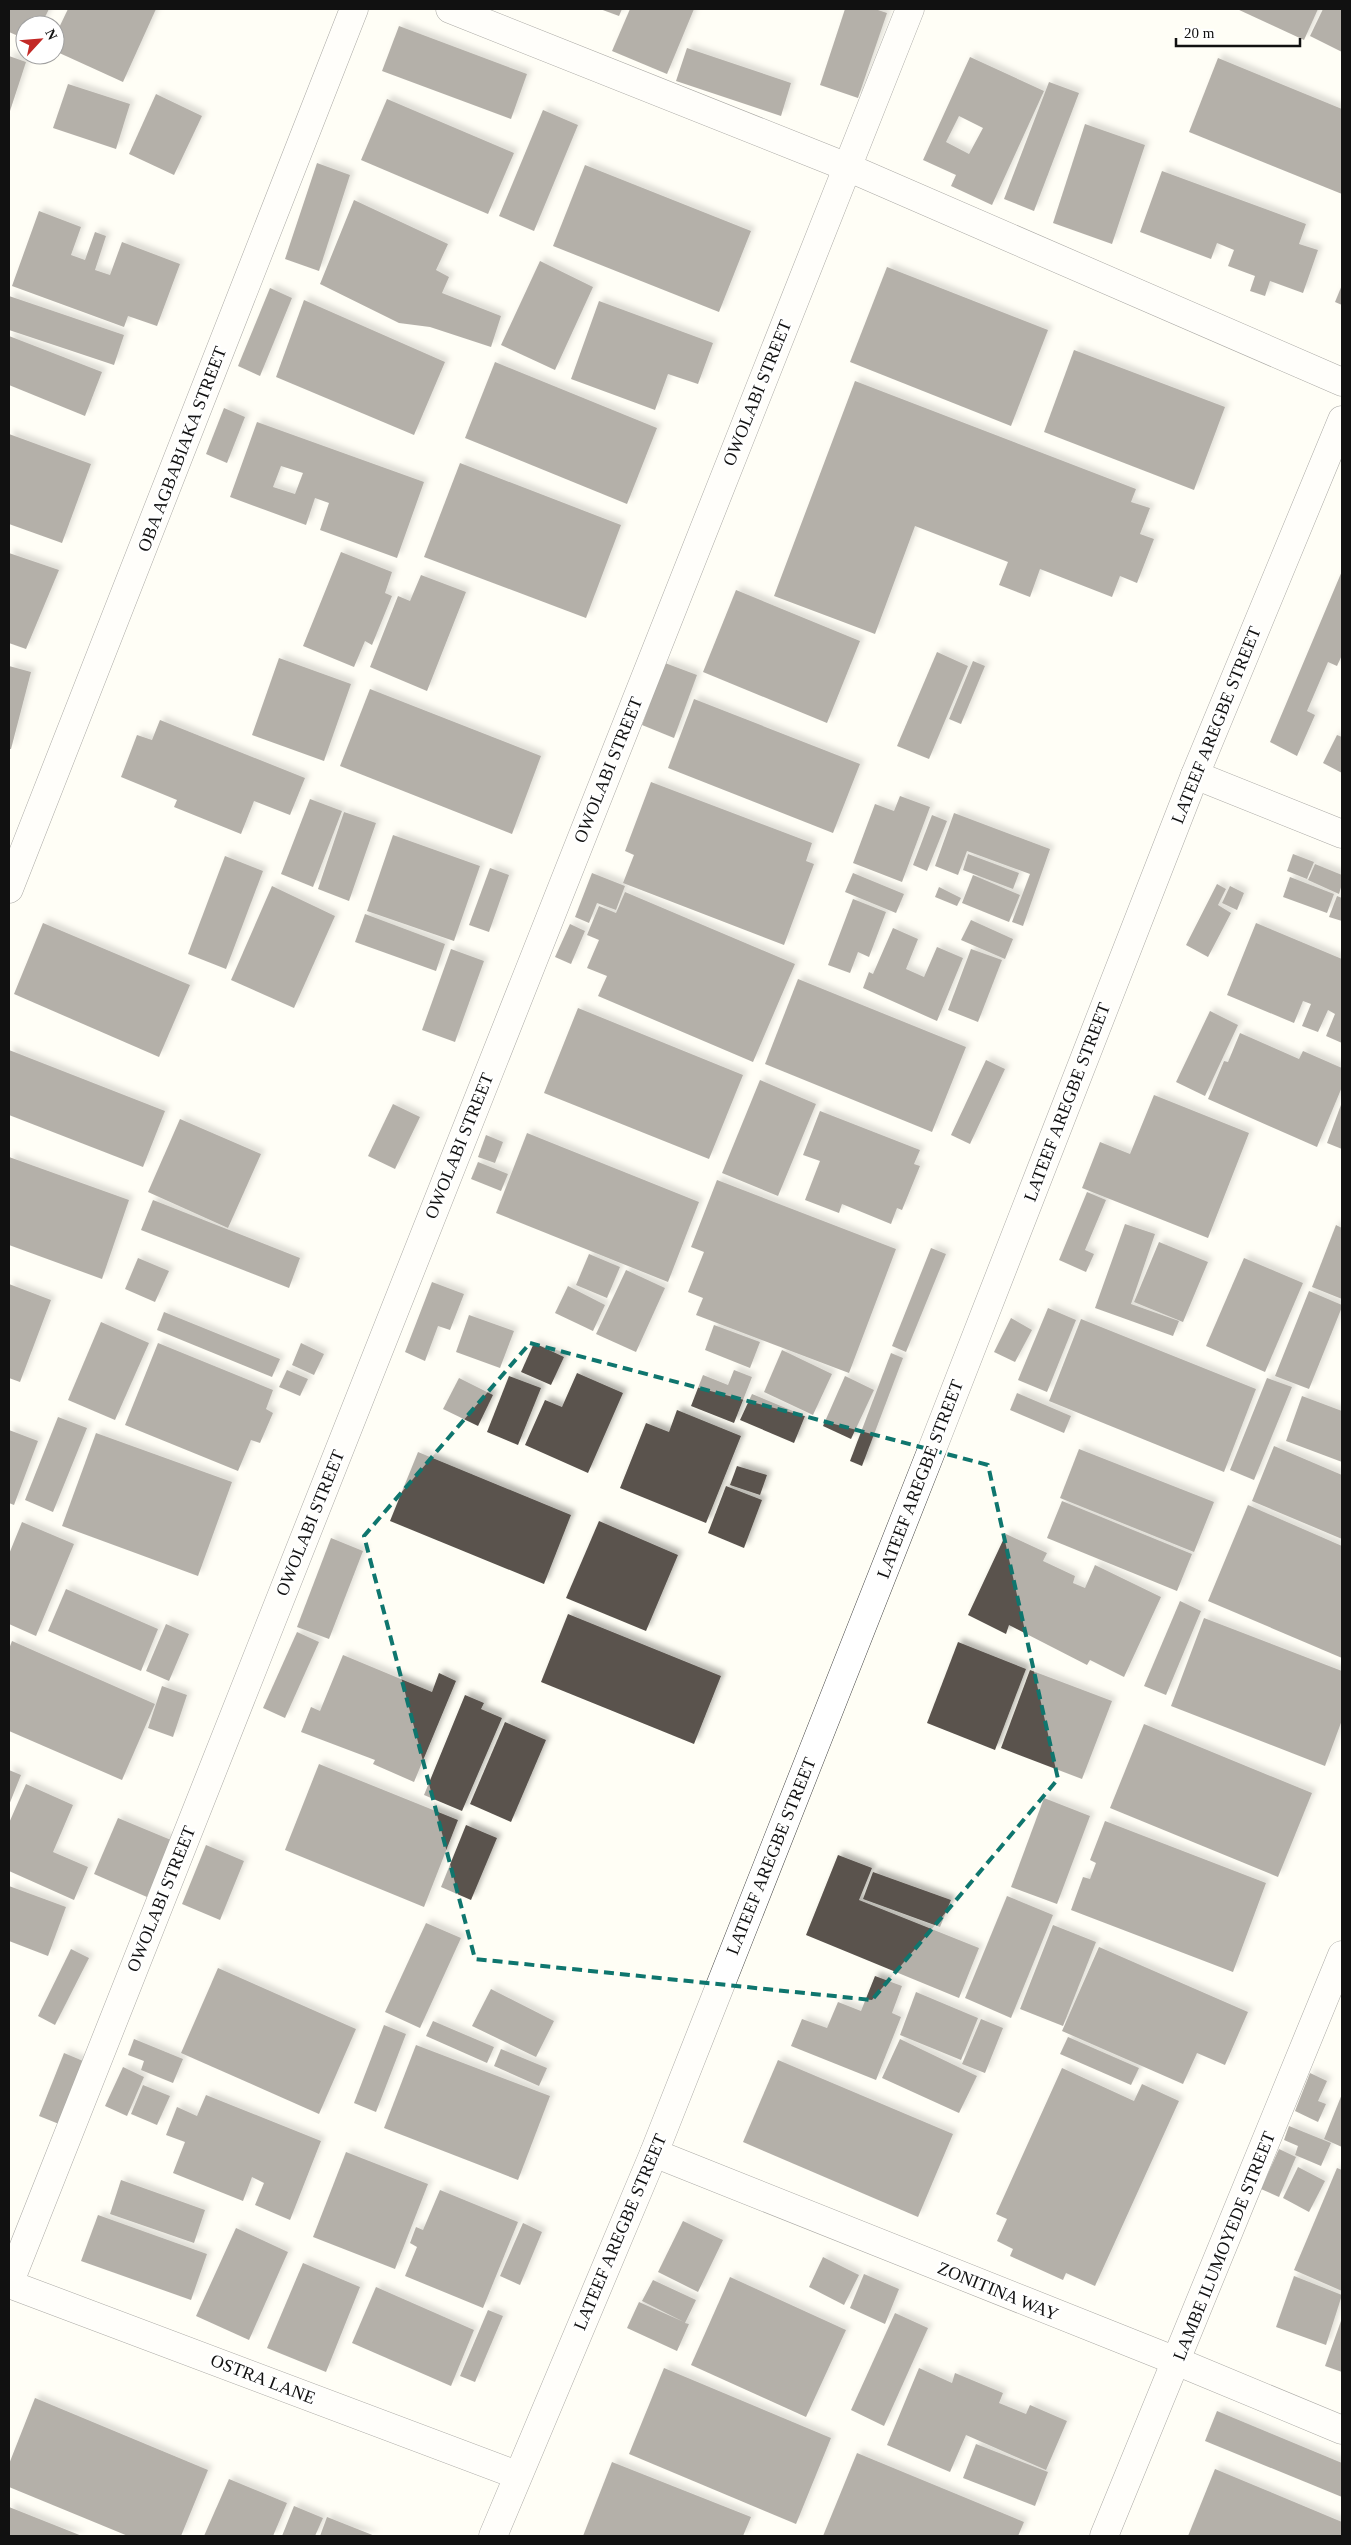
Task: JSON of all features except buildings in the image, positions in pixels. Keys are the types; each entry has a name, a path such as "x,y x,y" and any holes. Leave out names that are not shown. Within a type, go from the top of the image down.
{"street":[{"name":"OBA AGBABIAKA STREET","path":"9,889 354,9"},
{"path":"450,9 847,167 1342,382"},
{"name":"OWOLABI STREET","path":"9,2284 910,9"},
{"name":"LATEEF AREGBE STREET","path":"493,2536 517,2474 654,2153 1195,774 1342,420"},
{"path":"1195,774 1342,834"},
{"name":"LAMBE ILUMOYEDE STREET","path":"1104,2536 1342,1955"},
{"name":"ZONITINA WAY","path":"654,2153 1342,2430"},
{"name":"OSTRA LANE","path":"9,2284 517,2474"}],"highlighted area":[{"path":"530,1343 988,1465 1058,1779 872,2000 475,1959 364,1536"}]}
